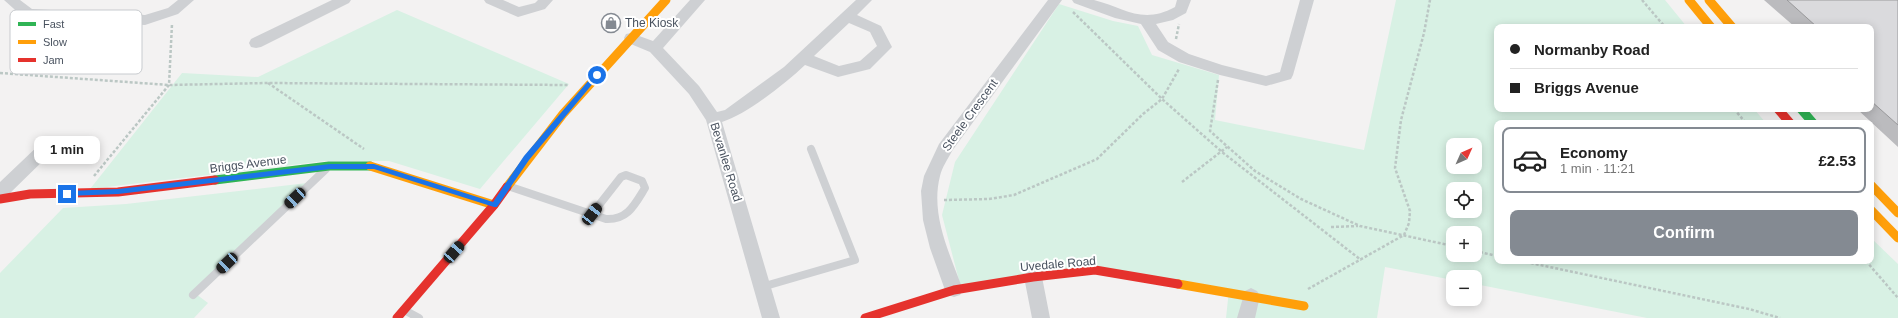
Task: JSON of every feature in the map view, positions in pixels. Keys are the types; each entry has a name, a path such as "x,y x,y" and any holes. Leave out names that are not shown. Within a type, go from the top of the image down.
{"main road":[{"path":"397,318 494,205 527,158 588,86 666,0"},
{"path":"1689,0 1709,24"},
{"path":"1709,0 1729,24"},
{"path":"1781,112 1787,120"},
{"path":"1804,112 1811,120"},
{"name":"Briggs Avenue","path":"0,199 30,194 118,192 330,166 374,166 494,205"},
{"path":"1874,188 1898,213"},
{"path":"1874,213 1898,238"},
{"name":"Uvedale Road","path":"865,318 954,290 1033,277 1095,270 1304,306"}],"street":[{"path":"11,0 23,10"},
{"path":"142,20 173,12 187,0"},
{"path":"256,43 344,0"},
{"path":"491,0 518,12 540,6 546,0"},
{"path":"655,48 698,0"},
{"path":"713,119 730,114 789,71 865,0"},
{"name":"Steele Crescent","path":"954,290 930,219 928,200 932,175 945,148 1055,0"},
{"path":"1146,20 1163,46 1184,58 1220,70 1266,81 1286,75 1307,0"},
{"path":"1075,4 1146,20 1164,18 1182,5"},
{"path":"803,58 838,72 865,65 885,47 876,29 848,17"},
{"name":"Bevanlee Road","path":"631,38 655,48 694,90 713,119 771,318"},
{"path":"0,192 47,147"},
{"path":"1033,277 1041,318"},
{"path":"1246,318 1251,296"}],"lane":[{"path":"762,287 855,260 811,149"},
{"path":"193,295 330,166"},
{"path":"507,186 610,220 627,215 644,188 642,181 626,175 621,177 592,214"},
{"path":"403,310 419,318"}],"path":[{"path":"1285,302 1361,260 1404,234 1409,223 1410,211 1395,168 1401,120 1424,33 1430,0"},
{"path":"1642,0 1662,24"},
{"path":"1075,4 1162,99 1222,152 1361,260"},
{"path":"928,200 989,199 1014,195 1097,159 1143,114 1162,99 1172,82 1184,58 1176,43 1182,5"},
{"path":"79,194 169,84 173,12"},
{"path":"1220,70 1210,131 1255,171 1301,199 1360,226"},
{"path":"0,73 10,74"},
{"path":"15,74 169,84 267,83 588,86"},
{"path":"267,83 377,158 374,166"},
{"path":"1737,112 1743,120"},
{"path":"1182,182 1228,146"},
{"path":"1331,227 1360,226 1404,234 1446,244"},
{"path":"1482,253 1494,255"},
{"path":"1535,264 1749,309 1780,318"},
{"path":"1869,264 1898,298"}],"green space":[{"path":"1396,0 1665,0 1685,24 1494,24 1494,112 1757,112 1763,120 1494,120 1494,264 1874,264 1874,241 1898,264 1898,318 1647,318 1482,285 1482,270 1446,270 1446,279 1385,267 1377,318 1226,318 1229,290 1088,267 961,288 942,215 955,162 1059,4 1113,21 1138,26 1152,55 1219,75 1215,120 1364,150"},
{"path":"397,10 569,84 480,189 389,161 325,161 90,189 182,73 258,77"},
{"path":"307,183 192,291 208,303 194,318 0,318 0,273 63,208 126,204"}],"building":[{"path":"1787,0 1898,0 1898,125 1874,104 1874,24 1814,24"}],"traffic: fast":[{"path":"1804,112 1810,120"},
{"path":"215,180 329,166 370,166"}],"traffic: slow":[{"path":"507,187 563,114 666,0"},
{"path":"1689,0 1709,24"},
{"path":"1709,0 1729,24"},
{"path":"370,166 494,205"},
{"path":"1874,188 1898,213"},
{"path":"1874,213 1898,238"},
{"path":"1178,284 1304,306"}],"traffic: jam":[{"path":"1781,112 1787,120"},
{"path":"0,199 30,194 118,192 215,180"},
{"path":"397,318 494,205 507,187"},
{"path":"865,318 954,290 1033,277 1095,270 1178,284"}],"place":[{"name":"The Kiosk","path":"611,23"}],"route":[{"path":"67,194 118,192 330,166 374,166 494,205 527,158 597,75"}]}
